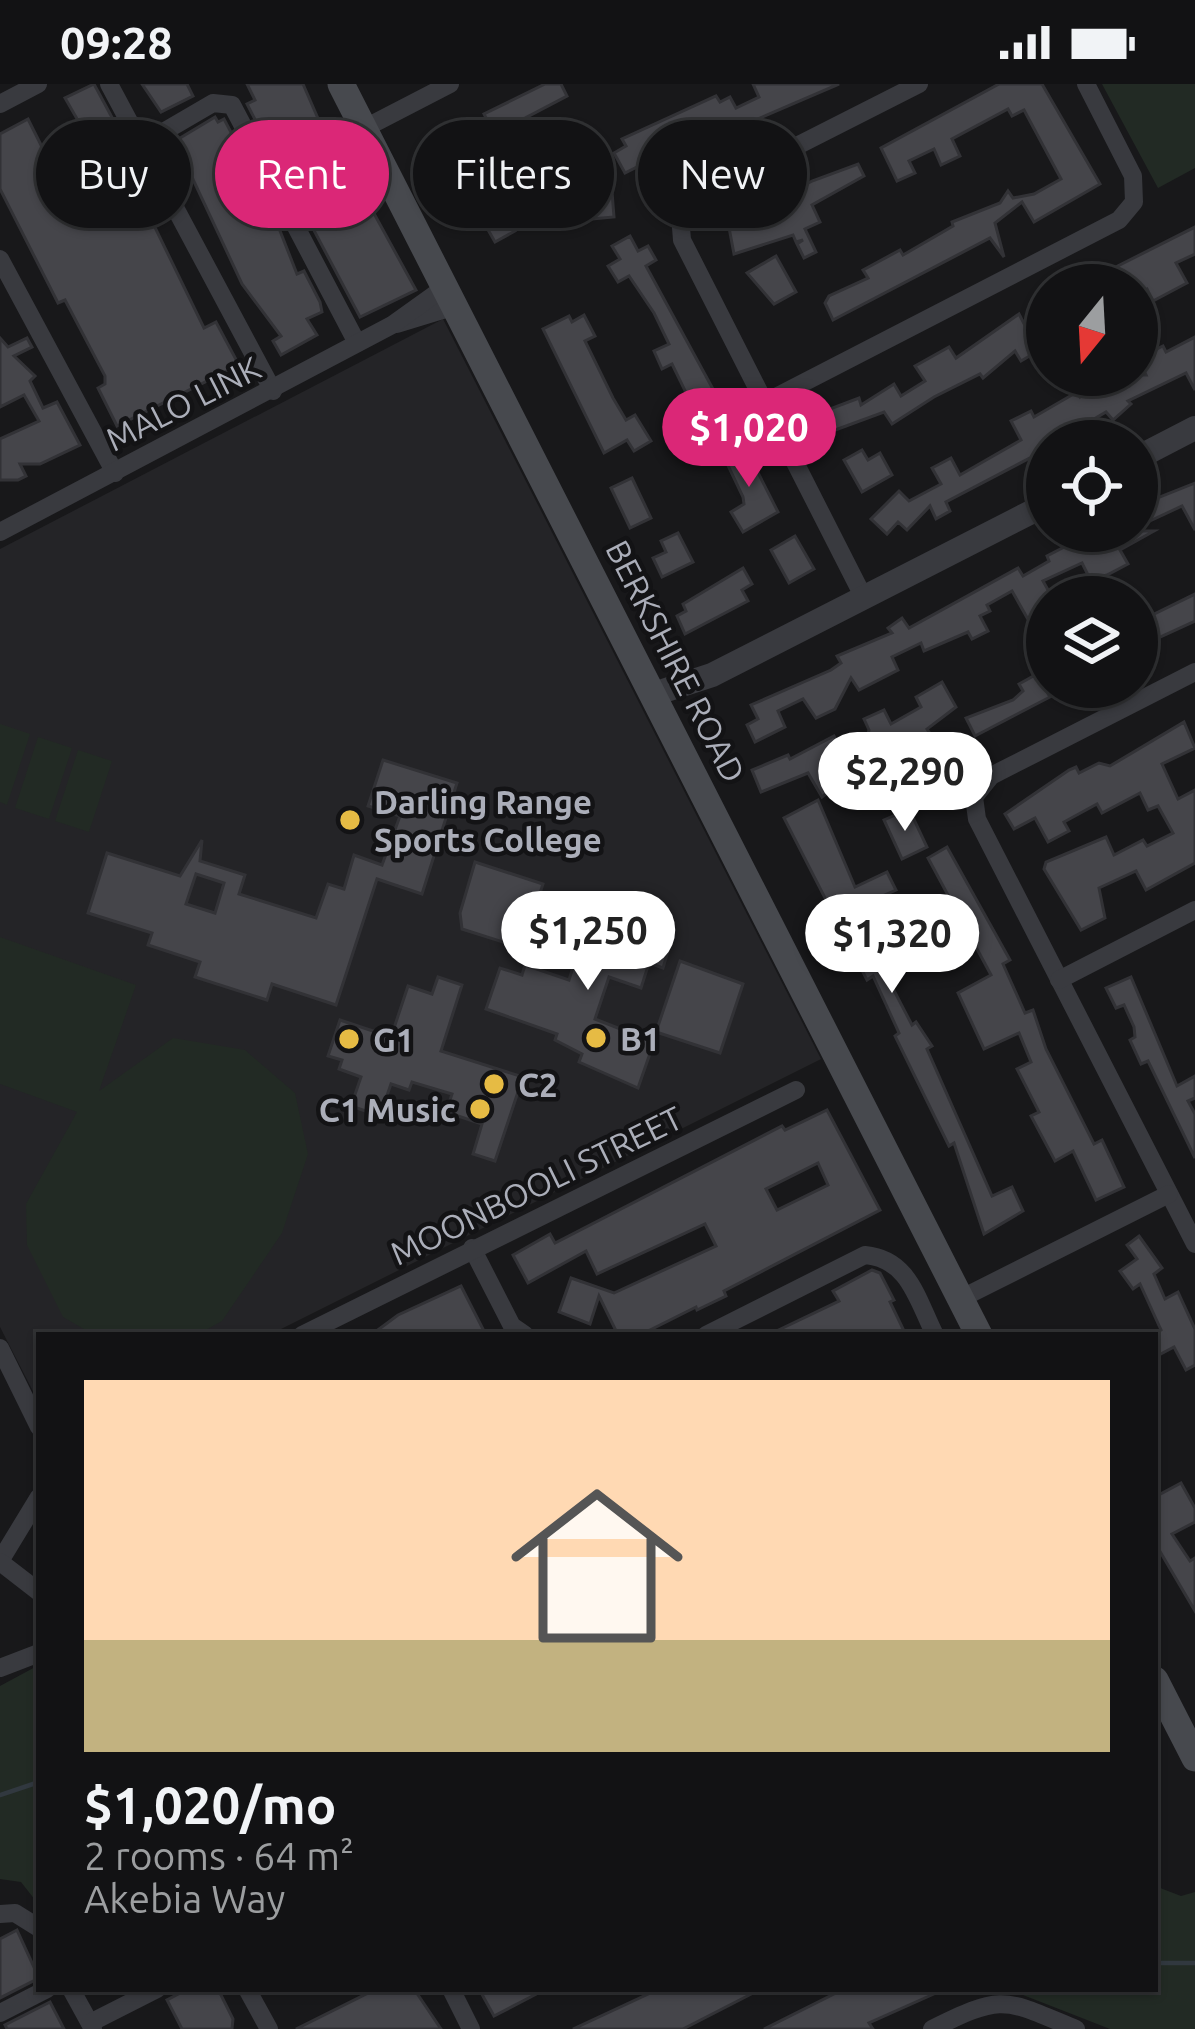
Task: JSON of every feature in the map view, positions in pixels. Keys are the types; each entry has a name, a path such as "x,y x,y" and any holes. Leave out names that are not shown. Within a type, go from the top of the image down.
{"main road":[{"name":"BERKSHIRE ROAD","path":"340,84 358,120"},
{"name":"BERKSHIRE ROAD","path":"389,178 977,1332"},
{"path":"1158,1686 1195,1758"}],"street":[{"path":"0,104 38,84"},
{"path":"109,84 128,120"},
{"path":"380,120 450,84"},
{"path":"864,598 682,241 680,215 698,196 919,84"},
{"path":"764,403 1119,220 1134,202 1133,176 1086,84"},
{"path":"184,120 213,103 232,105 357,343"},
{"path":"186,228 273,391"},
{"path":"0,260 115,473"},
{"name":"MALO LINK","path":"0,532 451,296"},
{"path":"1158,447 1195,428"},
{"path":"658,702 1026,515"},
{"path":"1195,672 991,776 974,797 977,819 1195,1244"},
{"path":"1060,980 1195,910"},
{"name":"MOONBOOLI STREET","path":"314,1332 472,1248 796,1090"},
{"path":"960,1299 1169,1194"},
{"path":"472,1248 512,1326 521,1332"},
{"path":"712,1332 865,1255 886,1257 902,1269 933,1332"},
{"path":"0,1348 36,1421"},
{"path":"36,1501 0,1562 36,1590"},
{"path":"0,1668 36,1654"},
{"path":"0,1914 15,1913 36,1926"},
{"path":"0,2013 41,1992"},
{"path":"73,1992 92,2026 153,1992"},
{"path":"249,1992 269,2029"},
{"path":"452,1992 471,2029"},
{"path":"932,2029 982,2004 1008,2000 1076,2029"}],"shaded area":[{"path":"1102,84 1195,84 1195,168 1158,188"},
{"name":"Darling Range Sports College","path":"443,319 821,1059 275,1332 36,1332 36,1397 0,1327 0,549"},
{"path":"0,724 30,734 7,805 0,802"},
{"path":"38,737 72,748 49,819 15,808"},
{"path":"78,750 112,761 89,832 55,821"},
{"path":"0,937 136,985 99,1091 173,1038 245,1050 295,1093 308,1154 282,1233 222,1321 202,1332 89,1332 63,1317 27,1245 26,1204 77,1112 0,1084"},
{"path":"36,1667 36,1901 21,1882 0,1879 0,1686"},
{"path":"1158,1887 1181,1896 1195,1892 1195,2029 1110,2029 1016,1992 1158,1992"}],"building":[{"path":"94,84 113,120 78,120 65,98"},
{"path":"142,84 187,84 193,96 161,112"},
{"path":"247,84 303,84 319,120 255,120 247,104 255,100"},
{"path":"545,84 561,84 567,96 521,120 487,120 484,114"},
{"path":"753,84 839,84 755,120 664,120 716,96 720,102 730,97 736,108 759,97"},
{"path":"999,84 1042,84 1100,184 1034,222 1022,202 995,223 1004,257 990,238 833,320 825,303 829,296 868,278 863,270 900,250 903,255 953,226 952,222 1000,203 1008,191 1013,198 1034,194 1061,179 1024,110 1012,116 1008,109 952,139 960,156 941,165 934,149 909,161 915,173 897,181 881,148"},
{"path":"28,119 36,135 36,228 155,228 204,328 216,322 239,365 117,426 98,388 105,384 105,376 65,300 58,303 0,189 0,134"},
{"path":"217,120 215,226 191,175 191,131"},
{"path":"638,132 638,166 625,173 614,153 626,146 622,139"},
{"path":"858,164 864,176 812,205 820,222 805,229 816,252 804,258 797,244 803,240 796,242 793,235 734,254 729,228 807,228 807,184"},
{"path":"1195,227 1195,254 1176,263 1187,283 1158,298 1158,264 1122,264"},
{"path":"216,228 279,228 297,274 304,271 320,302 322,312 307,319 317,335 281,355 273,341 281,336 242,284"},
{"path":"313,228 382,228 416,290 360,317"},
{"path":"487,228 513,228 515,231 495,242"},
{"path":"630,236 638,251 648,246 656,260 646,266 714,391 691,403 672,364 662,369 654,351 669,344 654,313 629,276 618,282 608,266 620,259 612,246"},
{"path":"776,256 796,292 774,304 747,273"},
{"path":"1019,314 1026,327 1026,358 1021,361 1015,351 983,378 980,374 934,397 892,424 884,412 827,433 819,413 859,398 861,405 894,384 901,396 925,381 915,366 949,347 956,358"},
{"path":"584,315 595,336 585,341 613,398 626,420 635,415 651,441 634,451 627,440 604,453 543,329 569,316 572,322"},
{"path":"1195,337 1195,390 1186,373 1158,387 1158,348 1163,346 1166,352"},
{"path":"0,338 8,347 27,338 32,347 14,356 35,376 30,381 43,408 57,402 80,445 40,464 20,464 26,476 18,480 0,480 0,439 39,421 24,395 0,407"},
{"path":"1070,396 1138,396 1113,420 1106,412 1092,420 1026,420 1026,460 946,502 950,511 936,519 930,506 907,530 898,522 887,534 871,519 899,491 909,501 941,484 932,468 951,458 960,475 1021,440 1011,421 1031,411 1034,417"},
{"path":"744,445 778,512 743,532 731,512 744,504 743,497 723,455"},
{"path":"862,450 868,460 880,453 892,475 862,492 844,460"},
{"path":"632,478 651,518 630,528 611,488"},
{"path":"1195,483 1195,530 1182,506 1158,517 1158,498"},
{"path":"678,533 693,562 662,577 653,558 666,552 661,541"},
{"path":"795,536 814,569 789,583 771,550"},
{"path":"1121,552 1128,564 1103,576 1088,576 1082,563 1054,576 1026,576 1026,616 1012,591 987,605 990,611 980,616 988,631 972,639 968,632 924,651 921,643 892,657 898,670 859,690 851,678 835,709 816,718 803,699 778,711 785,727 755,742 747,725 758,719 751,705 831,670 841,663 837,656 892,633 888,628 902,618 909,628 1018,568 1023,576 1049,561 1047,556"},
{"path":"743,568 752,584 742,590 748,601 685,634 677,616 686,611 683,604"},
{"path":"1195,594 1195,621 1158,638 1158,612"},
{"path":"1026,680 1029,708 975,736 966,718 1013,700 1023,691 1019,684"},
{"path":"942,682 956,707 927,729 933,738 918,745 902,802 885,797 893,772 860,762 869,730 864,719 884,710 891,724 921,707 916,697"},
{"path":"1184,722 1195,748 1162,764 1178,799 1195,790 1195,863 1146,890 1136,871 1099,888 1105,918 1081,930 1044,869 1046,862 1106,837 1114,855 1143,840 1147,846 1173,833 1158,806 1148,810 1140,793 1102,813 1097,804 1064,822 1069,831 1048,842 1035,818 1014,829 1005,814 1069,770 1076,767 1079,773 1099,763 1110,766"},
{"path":"834,736 847,758 826,770 838,785 822,797 808,773 761,792 752,770 788,755 790,759"},
{"path":"383,760 457,783 422,894 377,879 336,1005 272,984 267,1000 195,977 200,962 148,945 152,933 88,913 107,853 180,876 202,840 200,861 245,875 239,894 316,918 328,884 344,889 354,855 382,865 400,816 368,806","holes":["196,874 224,883 215,913 186,904"]},
{"path":"818,800 855,887 887,872 896,890 869,902 873,908 861,917 866,927 862,929 912,1025 916,1022 932,1046 927,1049 992,1196 1012,1187 1023,1211 984,1234 954,1143 949,1146 895,1036 899,1033 873,976 867,980 784,818"},
{"path":"909,809 927,847 902,859 884,820"},
{"path":"947,847 1010,960 1003,964 1025,1013 1033,1010 1046,1049 1094,1144 1102,1140 1124,1187 1096,1200 1073,1151 1055,1161 1031,1116 1039,1112 1017,1069 1031,1062 1019,1033 984,1049 958,993 991,975 928,858"},
{"path":"475,862 543,884 522,948 462,929 460,913"},
{"path":"594,898 639,913 633,929 671,941 663,968 649,963 641,988 609,977 595,1019 654,1042 638,1088 579,1062 582,1054 555,1040 557,1034 486,1009 500,968 522,975 525,965 569,980"},
{"path":"680,961 743,984 720,1053 656,1032"},
{"path":"438,977 462,985 441,1051 523,1077 495,1161 473,1154 482,1124 446,1112 452,1094 412,1082 409,1090 391,1084 380,1116 351,1106 361,1077 339,1069 342,1060 328,1056 340,1020 391,1037 408,986 432,994"},
{"path":"1131,977 1177,1086 1195,1076 1195,1098 1188,1101 1195,1114 1195,1158 1148,1061 1141,1064 1130,1040 1135,1037 1134,1027 1124,1005 1116,1008 1106,988"},
{"path":"827,1110 880,1210 724,1291 726,1296 646,1332 617,1332 599,1296 590,1324 559,1312 571,1278 614,1293 716,1246 705,1224 597,1274 586,1251 528,1283 513,1255 550,1234 555,1243 782,1126 785,1130","holes":["818,1163 828,1185 777,1210 766,1189"]},
{"path":"1139,1236 1162,1268 1154,1274 1165,1299 1178,1292 1195,1329 1195,1365 1186,1370 1174,1347 1158,1355 1161,1330 1140,1284 1133,1289 1120,1271 1137,1259 1127,1245"},
{"path":"872,1270 880,1273 905,1332 774,1332 839,1301 833,1291"},
{"path":"461,1286 484,1332 375,1332 398,1315"},
{"path":"1181,1483 1195,1508 1195,1522 1172,1534 1190,1561 1195,1558 1195,1611 1158,1548 1158,1495"},
{"path":"17,1930 36,1980 0,1998 0,1939"},
{"path":"182,1992 220,1992 233,2019 232,2029 182,2029 167,2000"},
{"path":"416,1992 441,2029 296,2029 368,1993"},
{"path":"481,1992 540,1992 494,2016"},
{"path":"653,1992 755,1992 683,2029 573,2029"},
{"path":"838,1992 938,1992 869,2023 873,2029 764,2029"},
{"path":"50,2002 64,2029 7,2029 5,2025"}],"waterway":[{"path":"0,1795 36,1783"},
{"path":"1158,1963 1195,1963"}],"place":[{"name":"Darling Range Sports College","path":"350,820"},
{"name":"B1","path":"596,1038"},
{"name":"G1","path":"349,1039"},
{"name":"C2","path":"494,1084"},
{"name":"C1 Music","path":"480,1109"}]}
